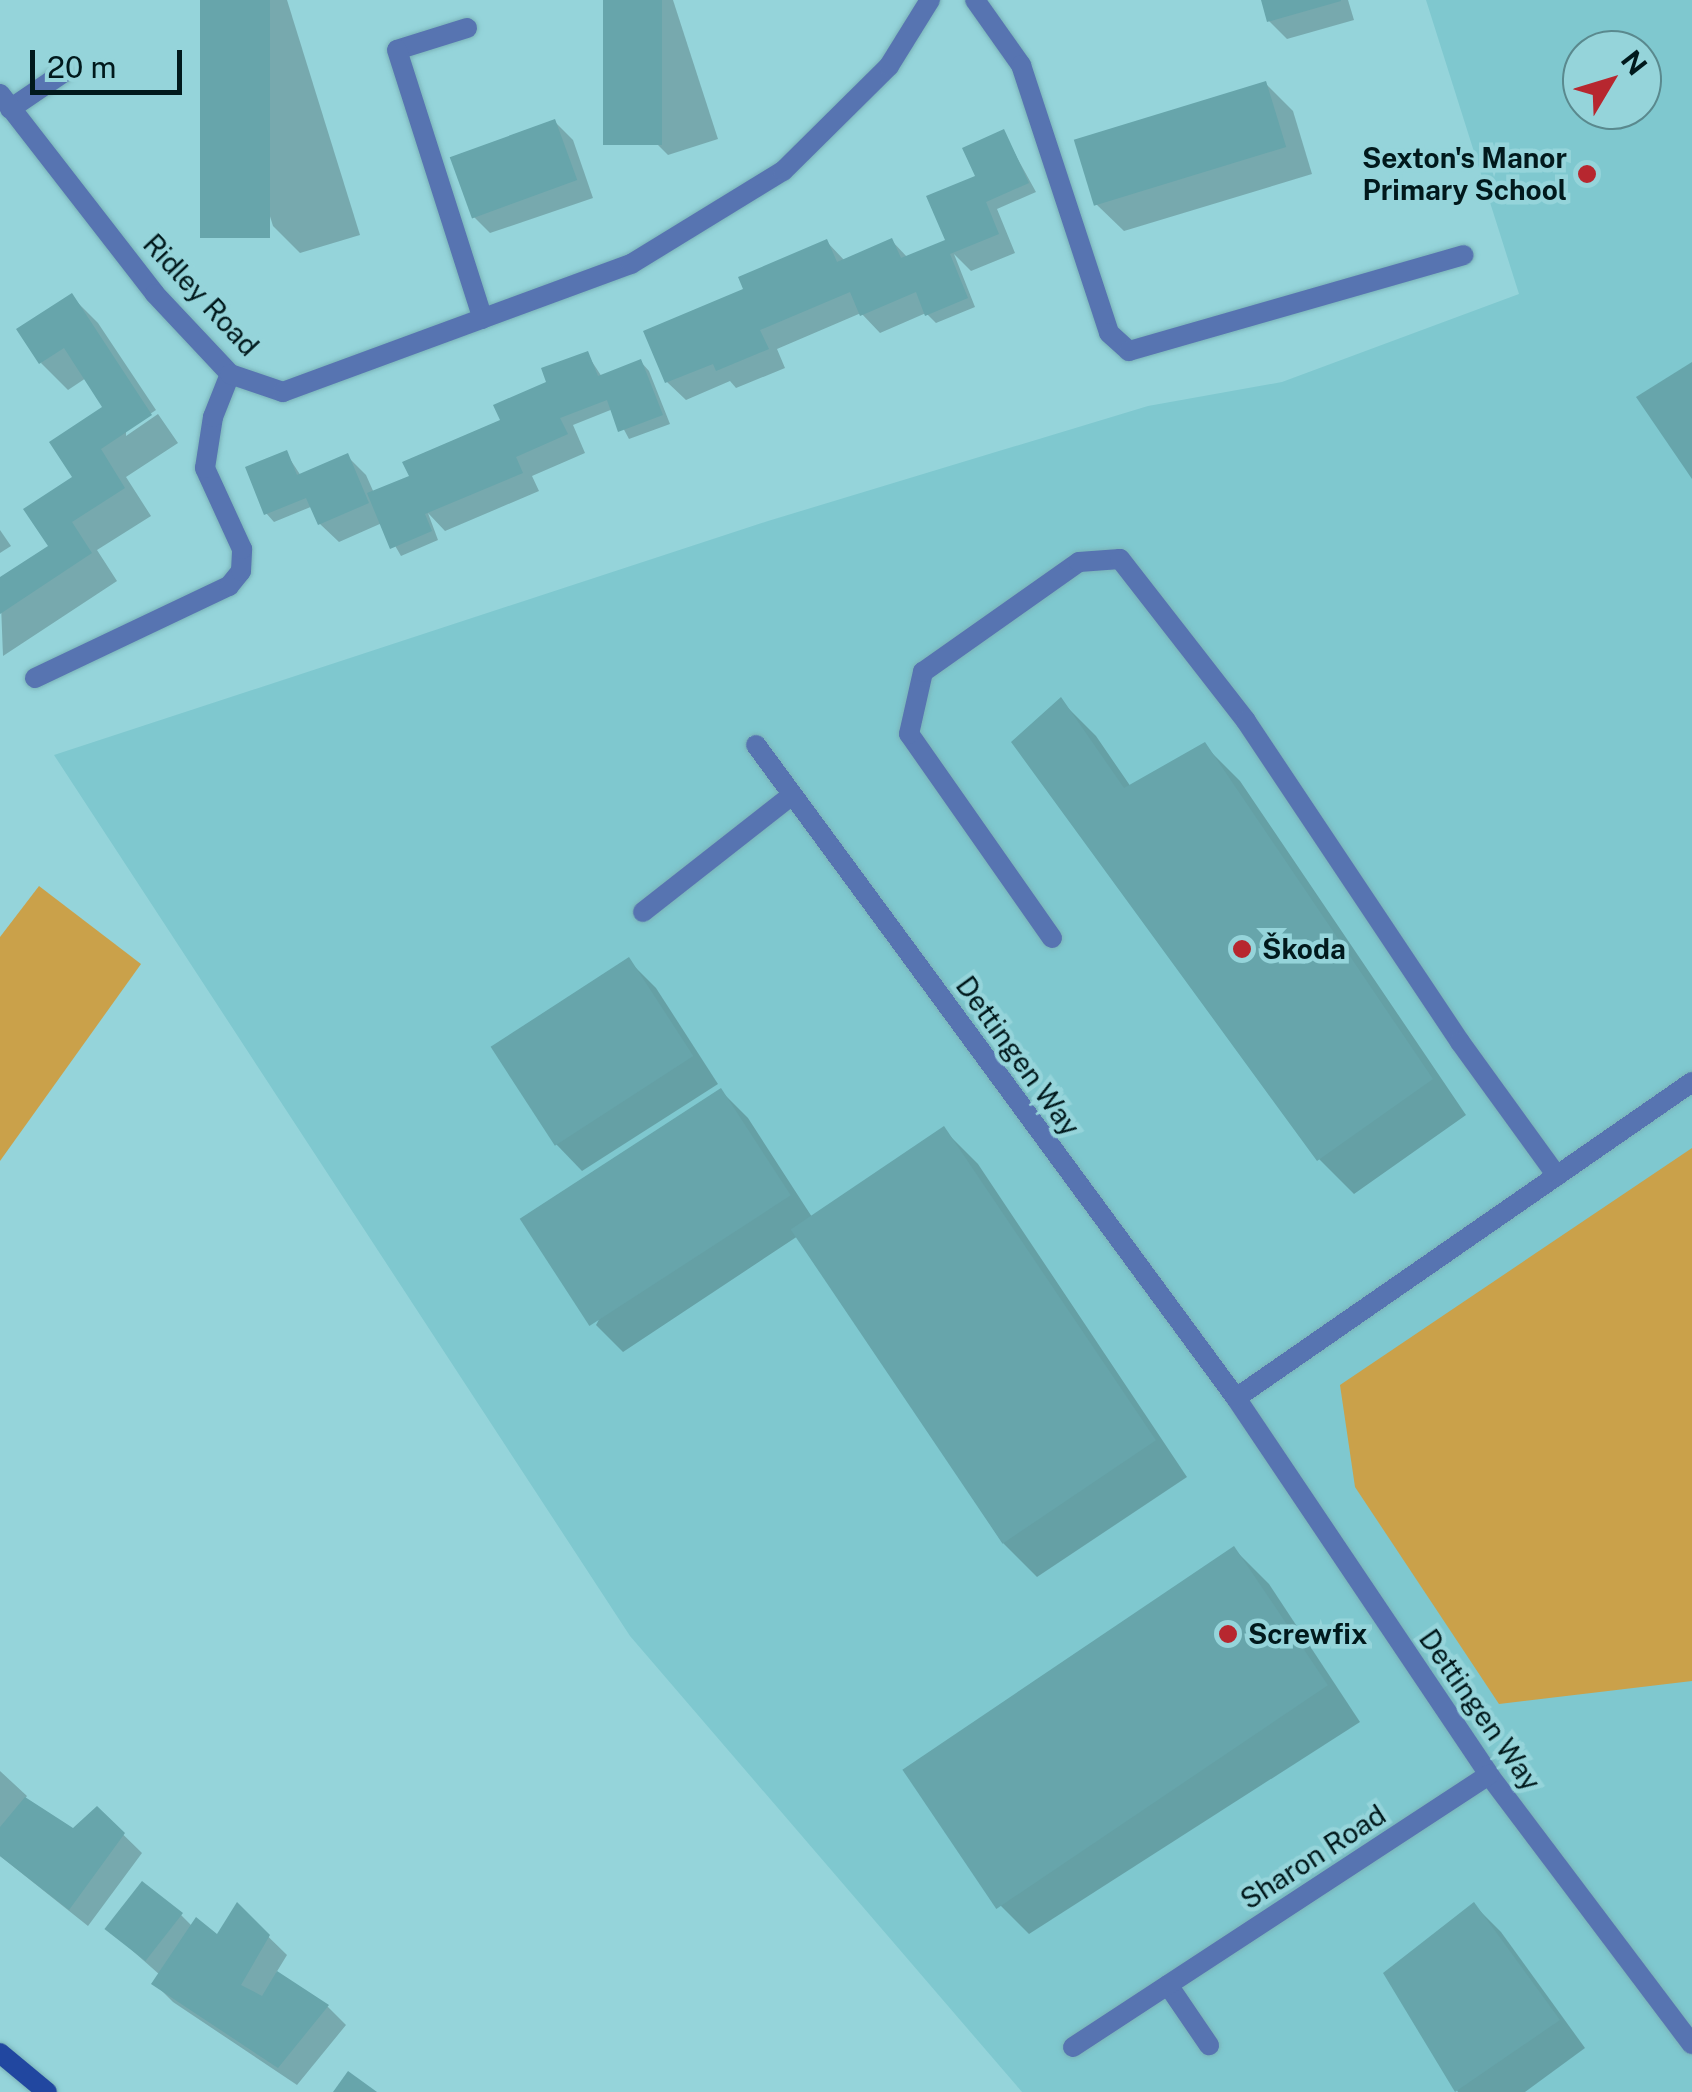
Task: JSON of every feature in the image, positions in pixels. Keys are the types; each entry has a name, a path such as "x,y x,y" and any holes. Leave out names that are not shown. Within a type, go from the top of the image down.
{"street":[{"name":"Ridley Road","path":"5,102 155,294 230,374 283,392 631,264 784,171 889,66 930,0"},
{"path":"975,0 1021,66 1109,332 1129,352 1463,255"},
{"path":"467,28 397,50 483,319"},
{"path":"5,102 62,73"},
{"path":"35,678 229,586 240,571 242,549 205,468 212,418 230,374"},
{"path":"1052,938 908,734 923,672 1079,562 1120,558 1246,721 1460,1042 1556,1176"},
{"name":"Dettingen Way","path":"756,746 1236,1398 1489,1775 1692,2044"},
{"path":"644,912 792,795"},
{"path":"1236,1398 1692,1082"},
{"name":"Sharon Road","path":"1073,2046 1489,1775"},
{"path":"1168,1984 1208,2045"},
{"path":"0,2054 47,2092"}],"shaded area":[{"path":"1426,0 1692,0 1692,2092 1022,2092 630,1636 54,755 768,521 1148,406 1282,382 1519,294"},
{"path":"39,886 141,964 0,1161 0,937"},
{"path":"1692,1148 1692,1681 1499,1704 1355,1487 1340,1385"}],"building":[{"path":"200,0 270,0 270,238 200,238"},
{"path":"603,0 662,0 662,145 603,145"},
{"path":"1261,0 1341,0 1341,1 1267,22"},
{"path":"1266,81 1286,147 1094,206 1074,140"},
{"path":"555,119 577,180 472,218 450,157"},
{"path":"1004,129 1029,183 986,202 999,234 950,254 968,298 925,316 916,292 860,316 850,292 760,330 769,349 716,371 713,364 665,383 643,331 743,289 738,277 827,239 837,262 892,238 901,258 945,240 926,196 975,176 962,148"},
{"path":"72,293 152,415 101,449 125,488 72,522 92,553 0,614 0,577 48,546 23,509 72,477 49,442 102,407 64,348 39,364 16,329"},
{"path":"588,351 598,376 641,359 663,415 618,432 607,400 560,418 568,434 516,457 523,473 425,514 432,531 390,549 367,493 409,476 402,462 500,420 493,405 546,382 541,368"},
{"path":"1692,362 1692,479 1636,397"},
{"path":"287,450 297,475 348,453 369,503 318,525 306,498 264,515 245,467"},
{"path":"1061,697 1124,788 1205,742 1433,1079 1317,1161 1011,742"},
{"path":"629,957 693,1056 555,1146 491,1047"},
{"path":"721,1088 791,1195 589,1326 520,1219"},
{"path":"944,1126 1156,1440 1003,1544 791,1229"},
{"path":"1234,1546 1328,1685 996,1909 902,1770"},
{"path":"25,1797 73,1828 97,1806 125,1833 69,1910 0,1856 0,1827"},
{"path":"142,1881 183,1913 145,1961 104,1929"},
{"path":"237,1902 270,1935 241,1985 262,1996 277,1971 329,2005 278,2068 151,1984 196,1917 217,1934"},
{"path":"1474,1902 1560,2020 1455,2092 1383,1973"},
{"path":"348,2071 377,2092 333,2092"}],"place":[{"name":"Sexton's Manor Primary School","path":"1587,174"},
{"name":"Škoda","path":"1242,949"},
{"name":"Screwfix","path":"1228,1634"}]}
